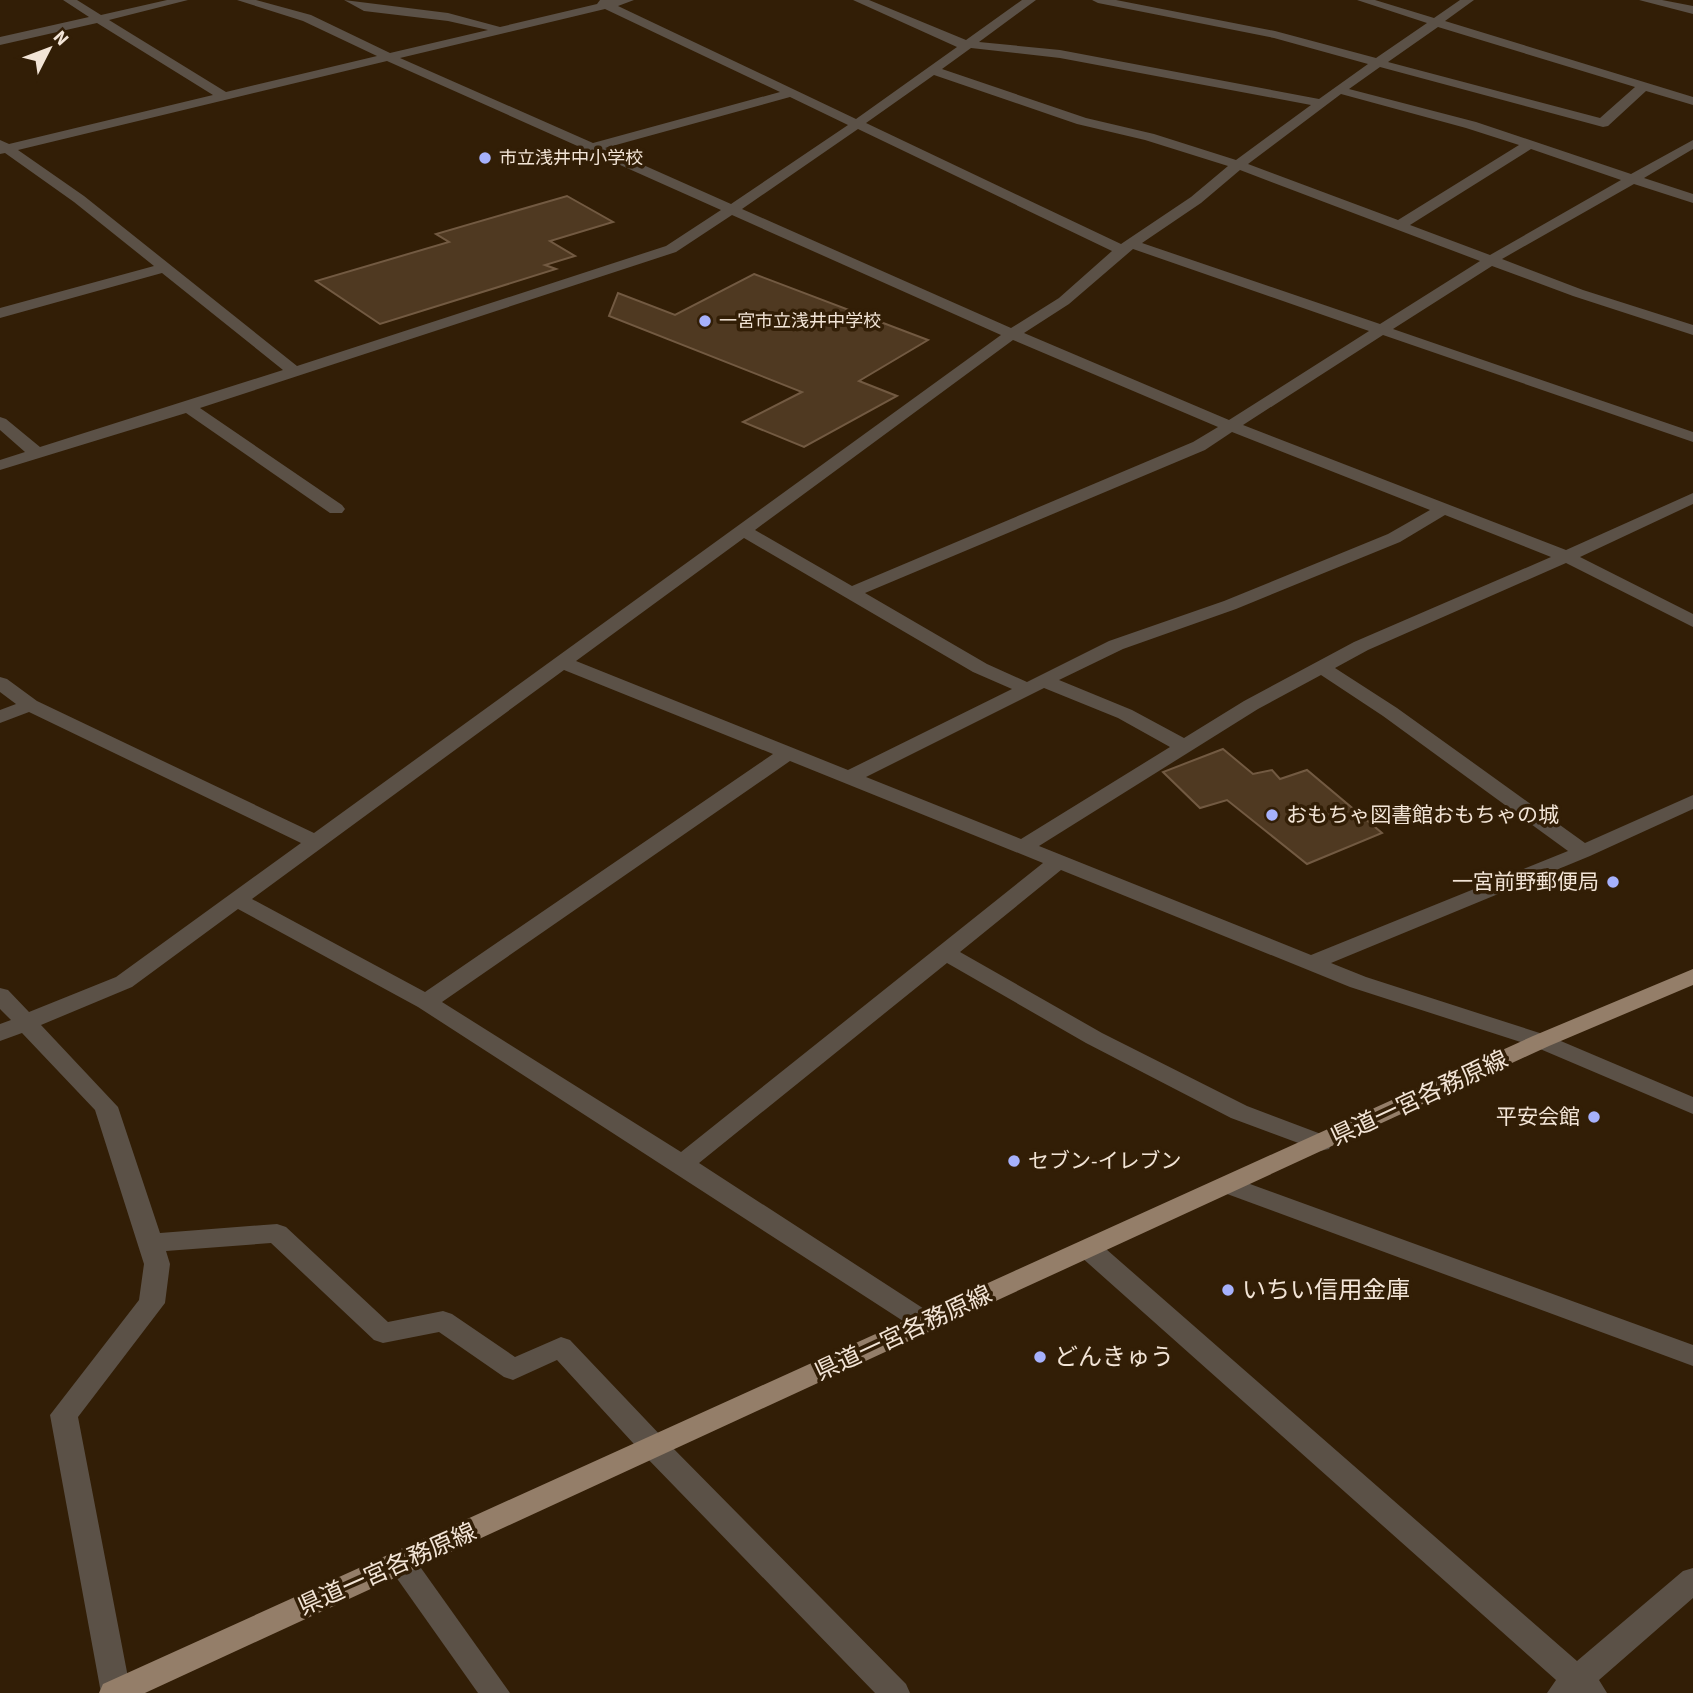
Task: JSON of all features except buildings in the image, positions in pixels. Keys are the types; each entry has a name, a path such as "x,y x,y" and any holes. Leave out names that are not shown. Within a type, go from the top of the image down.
{"main road":[{"name":"県道一宮各務原線","path":"116,1693 1541,1041 1693,976"}],"street":[{"path":"69,0 223,96"},
{"path":"0,41 182,0"},
{"path":"243,0 307,18 388,57 1012,334 1233,427 1565,556 1693,621"},
{"path":"350,0 364,7 448,17 500,29"},
{"path":"2,147 388,57 601,3 628,0"},
{"path":"859,0 956,43 1060,54 1322,103"},
{"path":"0,464 188,407 671,248 857,124 1030,0"},
{"path":"1098,0 1275,36 1603,123 1642,87"},
{"path":"1363,0 1693,101"},
{"path":"12,1028 124,982 1012,334 1064,301 1127,247 1196,200 1238,164 1468,0"},
{"path":"1645,0 1693,10"},
{"path":"601,3 1127,247 1382,330 1693,438"},
{"path":"932,70 1082,121 1115,127 1238,164 1578,293 1693,330"},
{"path":"1339,90 1471,125 1693,199"},
{"path":"594,147 792,93"},
{"path":"1400,225 1531,144"},
{"path":"853,593 1199,446 1233,427 1491,260 1693,144"},
{"path":"2,147 79,199 295,372"},
{"path":"0,313 163,268"},
{"path":"188,407 336,509"},
{"path":"0,422 36,453"},
{"path":"1021,848 1251,705 1361,646 1493,590 1693,498"},
{"path":"848,778 1116,645 1230,605 1394,538 1442,510"},
{"path":"743,530 980,668 1125,714 1184,746"},
{"path":"561,662 1359,982 1541,1041 1693,1106"},
{"path":"1321,667 1390,712 1583,852"},
{"path":"0,683 30,705 315,842"},
{"path":"0,717 30,705"},
{"path":"426,1002 788,753"},
{"path":"1311,962 1583,852 1693,801"},
{"path":"682,1164 1057,863"},
{"path":"238,900 426,1002 926,1323"},
{"path":"946,953 1094,1038 1238,1112 1320,1143"},
{"path":"0,995 12,1028 106,1107 157,1264 152,1303 64,1415 116,1693"},
{"path":"1228,1185 1693,1356"},
{"path":"150,1243 277,1233 383,1333 443,1321 513,1370 561,1347 654,1447 895,1693"},
{"path":"1089,1249 1577,1689 1693,1580"},
{"path":"401,1562 495,1693"}],"place":[{"name":"市立浅井中小学校","path":"485,158"},
{"name":"一宮市立浅井中学校","path":"705,321"},
{"name":"おもちゃ図書館おもちゃの城","path":"1272,815"},
{"name":"一宮前野郵便局","path":"1613,882"},
{"name":"平安会館","path":"1594,1117"},
{"name":"セブン-イレブン","path":"1014,1161"},
{"name":"いちい信用金庫","path":"1228,1290"},
{"name":"どんきゅう","path":"1040,1357"}]}
